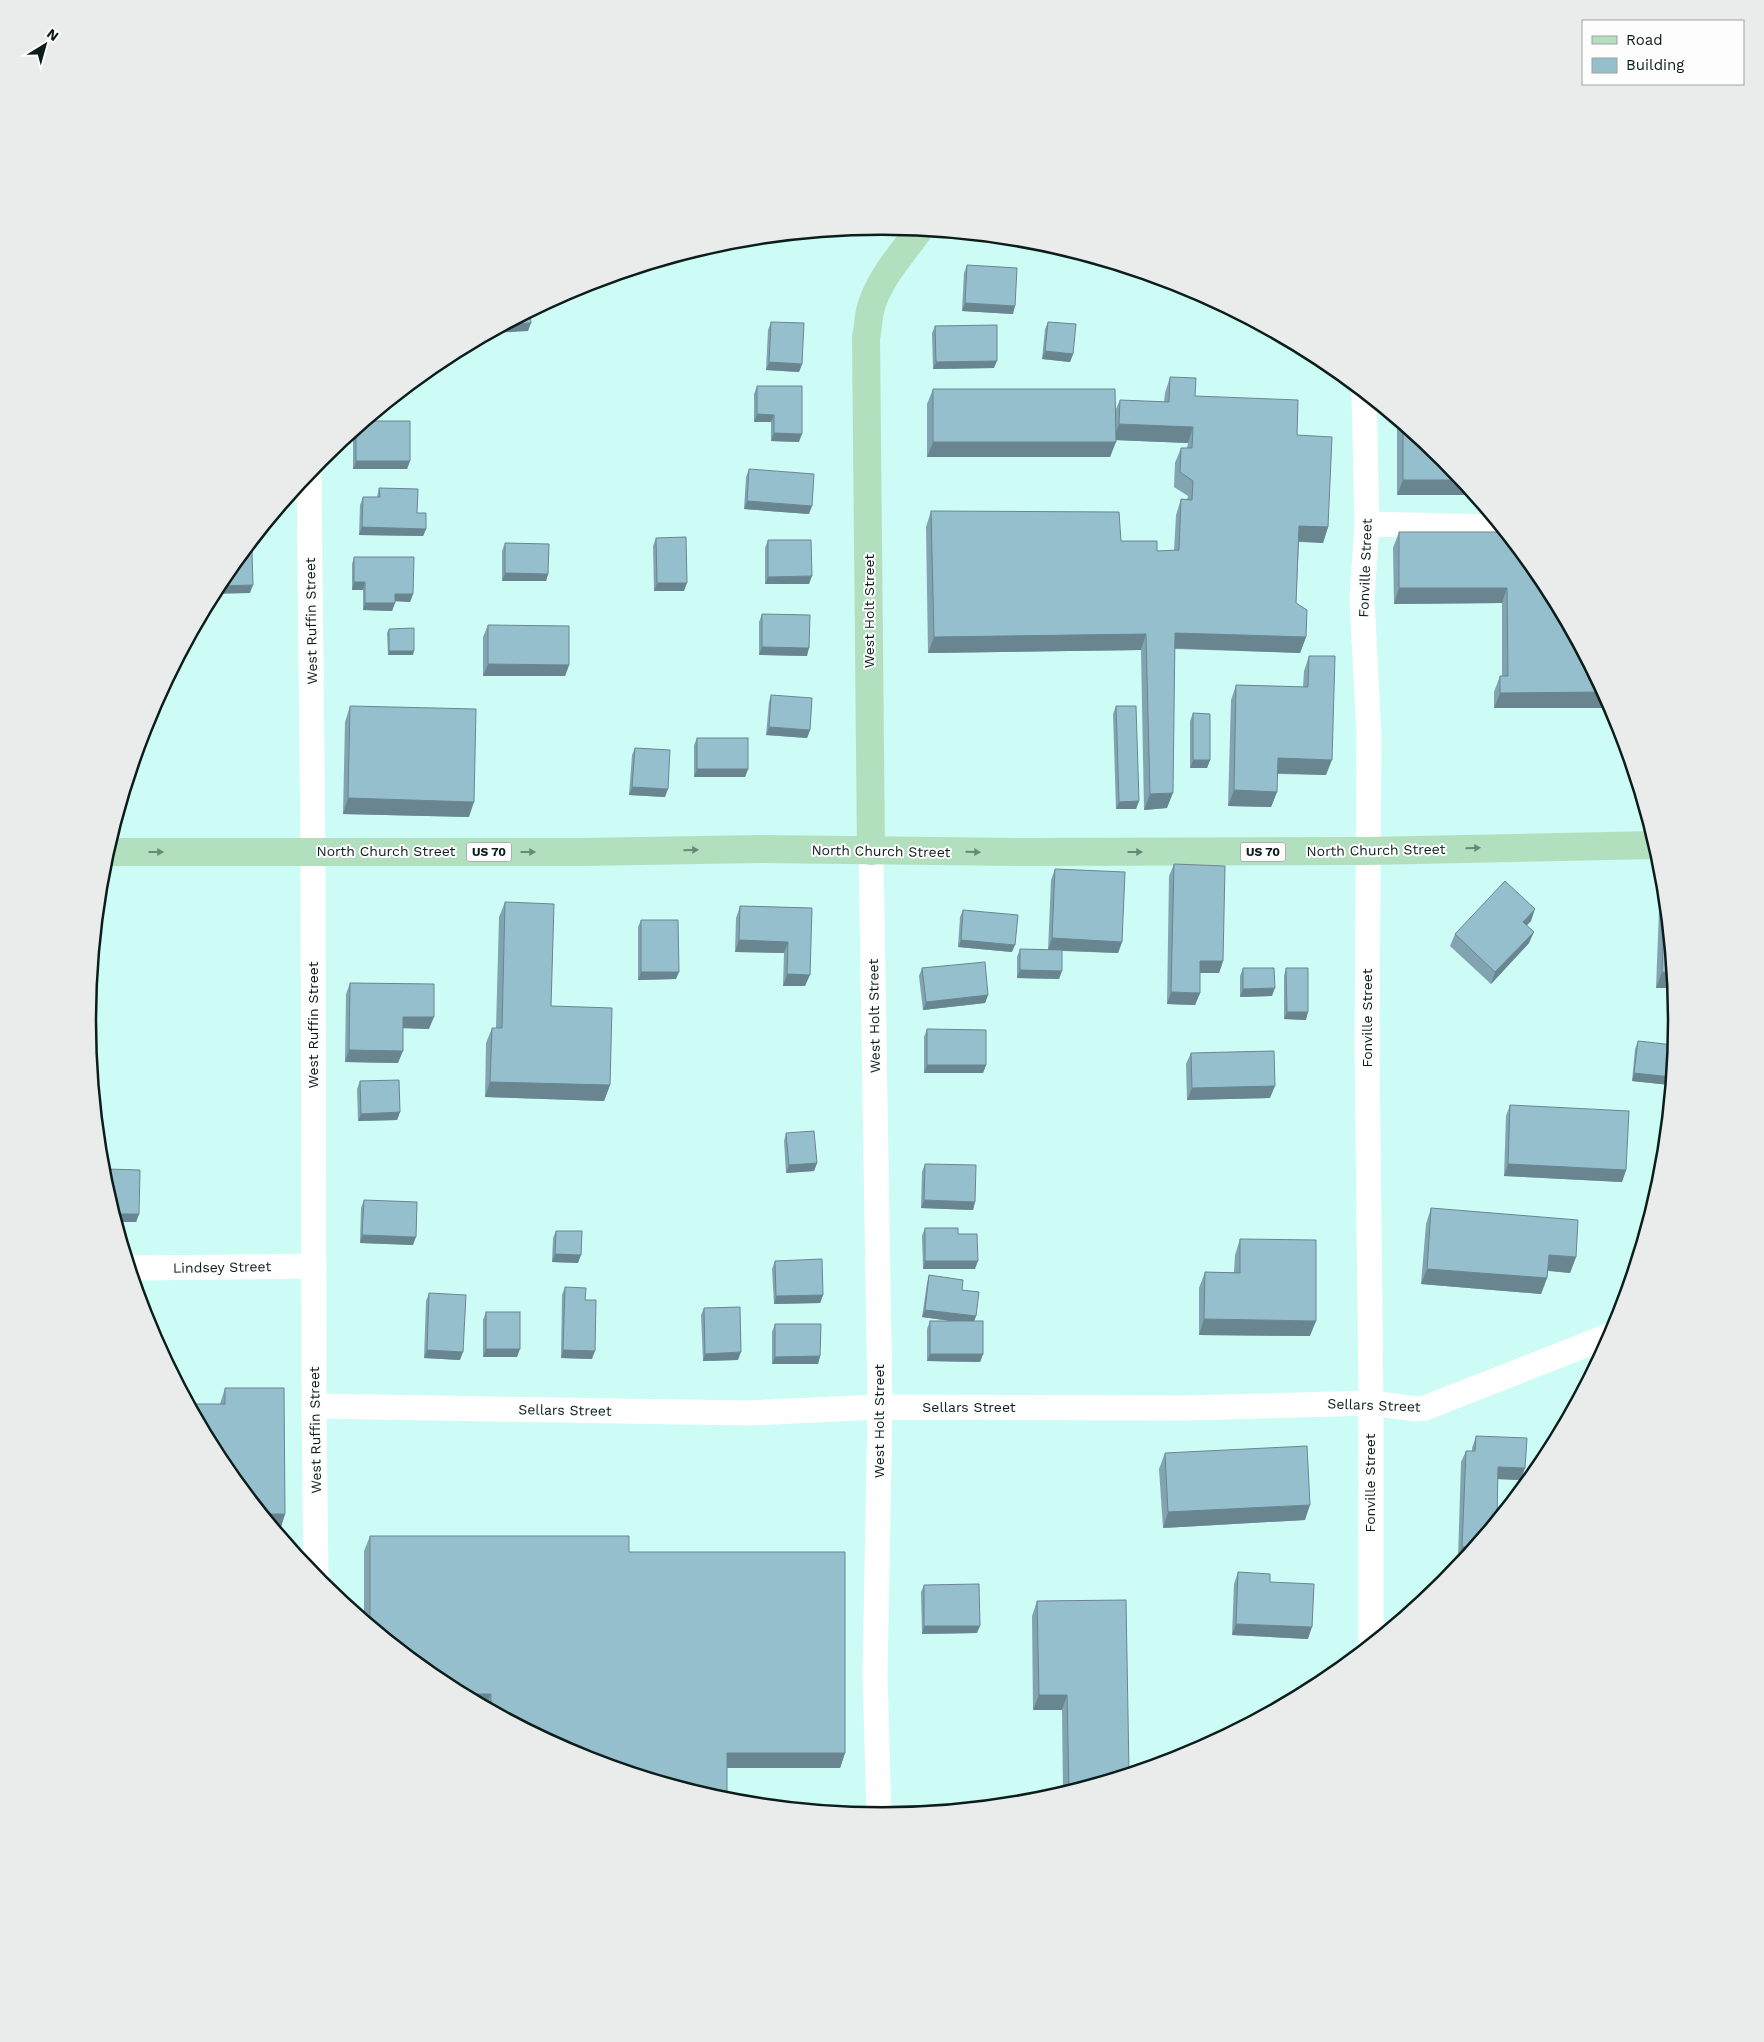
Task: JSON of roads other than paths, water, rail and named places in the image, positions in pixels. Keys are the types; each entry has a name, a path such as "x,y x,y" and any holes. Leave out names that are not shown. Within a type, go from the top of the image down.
{"main road":[{"name":"West Holt Street","path":"872,851 866,338 870,310 877,292 915,236"},
{"name":"North Church Street","path":"115,852 582,852 761,849 872,851 1367,851 1648,845"}],"street":[{"name":"Fonville Street","path":"1364,401 1367,524 1362,598 1369,736 1366,1045 1371,1403 1371,1635"},
{"name":"West Ruffin Street","path":"309,483 313,851 314,1406 312,1562"},
{"path":"1367,524 1492,527"},
{"name":"West Holt Street","path":"872,851 880,1407 875,1674 880,1807"},
{"name":"Lindsey Street","path":"136,1268 314,1266"},
{"name":"Sellars Street","path":"314,1406 748,1412 880,1407 1174,1408 1371,1403 1396,1407 1425,1408 1600,1339"}]}
